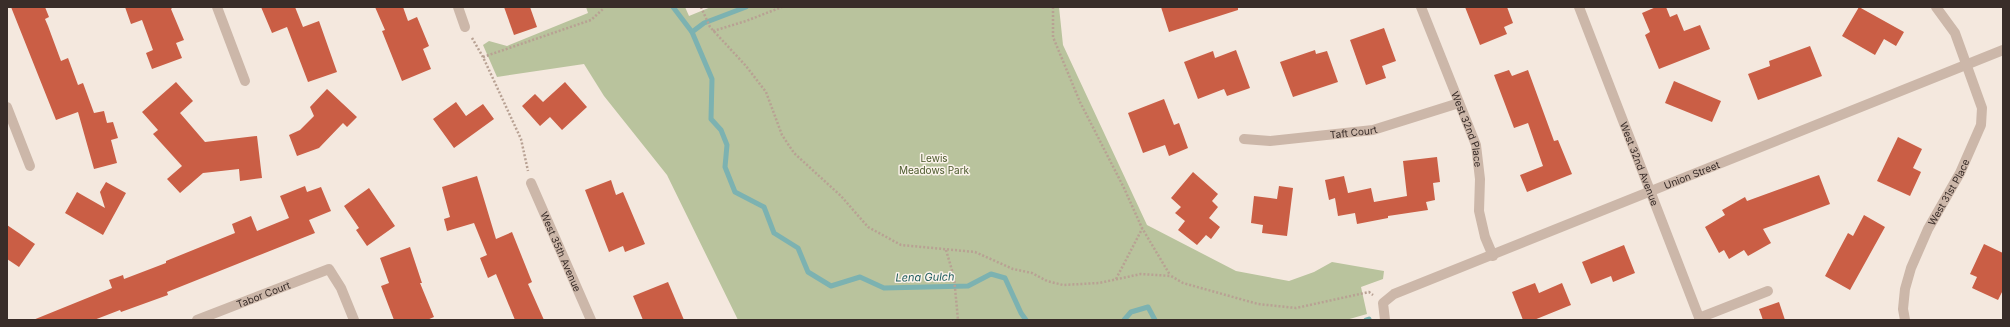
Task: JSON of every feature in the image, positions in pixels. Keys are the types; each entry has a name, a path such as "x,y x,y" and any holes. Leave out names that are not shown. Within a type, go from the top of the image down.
{"street":[{"path":"217,7 245,81"},
{"path":"458,7 465,27"},
{"name":"West 32nd Place","path":"1421,7 1476,145 1480,179 1479,211 1485,237 1492,256"},
{"name":"West 32nd Avenue","path":"1579,7 1699,319"},
{"name":"West 31st Place","path":"1905,320 1903,309 1904,296 1911,268 1928,229 1960,173 1981,125 1982,108 1955,33 1936,7"},
{"name":"Union Street","path":"1383,303 1394,294 2003,50"},
{"name":"Taft Court","path":"1244,140 1270,141 1373,130 1459,102"},
{"path":"7,107 30,166"},
{"name":"West 35th Avenue","path":"531,183 591,320"},
{"name":"Tabor Court","path":"197,320 329,269 341,288 354,320"},
{"path":"1699,319 1768,291"},
{"path":"1383,303 1385,320"}],"path":[{"path":"483,57 591,20 603,9 603,7"},
{"path":"701,7 713,31 746,66 766,92 782,135 794,153 841,196 868,227 901,245 974,252 1012,269 1032,273 1047,281 1063,285 1099,283 1141,274 1171,276 1183,283 1258,304 1296,308 1369,292 1383,303"},
{"path":"713,31 746,21 782,7"},
{"path":"1053,7 1053,36 1080,102 1124,188 1142,228 1171,276"},
{"path":"465,27 483,57 521,139 531,183"},
{"path":"1116,280 1142,228"},
{"path":"946,250 954,277 958,320"}],"green space":[{"name":"Lewis Meadows Park","path":"586,7 685,7 689,16 711,7 1059,7 1063,45 1147,225 1236,271 1289,281 1314,272 1332,262 1384,271 1383,279 1361,287 1367,314 1346,320 738,320 667,175 604,96 584,64 497,77 483,45 489,41 507,46 588,13"}],"building":[{"path":"11,7 45,7 49,17 45,19 61,61 68,58 78,85 83,83 94,113 104,111 107,123 113,122 118,138 111,140 117,163 94,169 78,112 56,120"},
{"path":"125,7 173,7 171,9 184,40 176,43 182,58 152,69 146,53 153,50 142,20 131,24"},
{"path":"261,7 295,7 303,27 319,21 337,72 308,82 287,27 272,33"},
{"path":"375,7 403,7 408,21 417,17 429,46 423,49 431,69 402,81 382,31 385,30"},
{"path":"504,7 530,7 537,27 514,35"},
{"path":"1161,7 1238,7 1238,10 1169,32"},
{"path":"1465,7 1507,7 1513,23 1504,27 1507,34 1480,45"},
{"path":"1656,7 1666,7 1670,17 1677,14 1684,31 1700,25 1710,49 1659,69 1645,35 1650,32 1642,13"},
{"path":"1859,7 1904,32 1896,46 1884,39 1875,55 1842,36"},
{"path":"1384,28 1396,61 1382,66 1386,78 1366,85 1350,40"},
{"path":"1810,46 1822,76 1758,100 1748,74 1770,66 1769,61"},
{"path":"1236,50 1250,88 1227,96 1224,89 1198,99 1184,62 1213,51 1215,58"},
{"path":"1315,50 1316,54 1327,51 1338,82 1293,97 1280,62"},
{"path":"1509,70 1512,76 1528,70 1554,141 1558,140 1572,174 1527,192 1520,175 1543,166 1528,123 1514,128 1494,75"},
{"path":"1674,81 1721,101 1712,122 1665,103"},
{"path":"176,82 193,101 180,113 205,142 257,136 262,178 240,181 239,169 203,173 180,193 167,179 182,166 153,134 158,130 142,112"},
{"path":"565,82 587,107 562,130 550,117 540,126 522,106 535,94 543,102"},
{"path":"327,89 357,117 347,127 343,123 319,148 297,156 289,135 300,130 314,116 310,107"},
{"path":"1164,99 1174,125 1179,123 1188,148 1169,156 1165,145 1143,153 1128,113"},
{"path":"456,102 466,116 483,104 494,119 454,148 433,119"},
{"path":"1898,137 1922,149 1913,168 1921,172 1910,196 1877,181"},
{"path":"1437,157 1440,182 1433,183 1435,200 1426,202 1428,210 1388,216 1388,218 1357,224 1355,213 1338,216 1335,198 1329,200 1325,180 1344,176 1348,193 1371,188 1374,202 1407,196 1403,161"},
{"path":"1193,172 1218,194 1212,201 1218,207 1209,218 1220,227 1211,239 1206,235 1197,245 1178,230 1185,221 1175,213 1181,207 1171,198"},
{"path":"1819,175 1830,204 1763,229 1771,243 1748,256 1744,250 1729,259 1724,250 1719,253 1705,227 1725,215 1722,210 1745,197 1747,201"},
{"path":"477,176 496,239 512,232 532,282 528,284 544,320 515,320 496,274 488,278 480,258 487,255 474,223 447,231 444,219 450,217 442,187"},
{"path":"611,180 616,195 623,192 645,244 625,252 623,246 609,252 585,190"},
{"path":"106,182 126,193 103,235 65,213 77,192 105,208 100,192"},
{"path":"305,186 307,192 321,187 331,211 309,220 315,233 167,292 168,295 121,312 120,310 94,320 33,320 112,288 109,280 123,275 124,279 166,263 166,261 235,233 232,224 251,216 257,231 289,218 280,196"},
{"path":"1279,186 1293,188 1287,236 1262,233 1263,225 1251,223 1254,196 1277,199"},
{"path":"369,188 395,226 367,246 356,230 359,228 344,206"},
{"path":"1864,215 1885,227 1850,290 1825,276 1848,233 1853,236"},
{"path":"7,225 35,244 19,267 7,259"},
{"path":"1984,244 2003,253 2003,290 1998,300 1972,288 1977,277 1970,274"},
{"path":"1624,245 1635,273 1613,282 1611,276 1591,284 1582,262"},
{"path":"410,247 422,283 420,283 434,317 427,320 394,320 381,286 389,283 380,258"},
{"path":"668,282 684,320 643,320 633,296"},
{"path":"1535,283 1539,293 1562,283 1571,305 1534,320 1523,320 1512,292"},
{"path":"1779,302 1785,320 1763,320 1759,309"}],"waterway":[{"name":"Lena Gulch","path":"673,7 692,32 712,79 711,119 721,130 727,145 725,167 735,192 764,207 774,233 798,248 808,272 831,286 860,277 884,288 968,286 991,274 1005,278 1021,313 1026,320"},
{"path":"692,32 704,23 746,7"},
{"name":"Lena Gulch","path":"1124,320 1131,312 1148,307 1155,320"}]}
